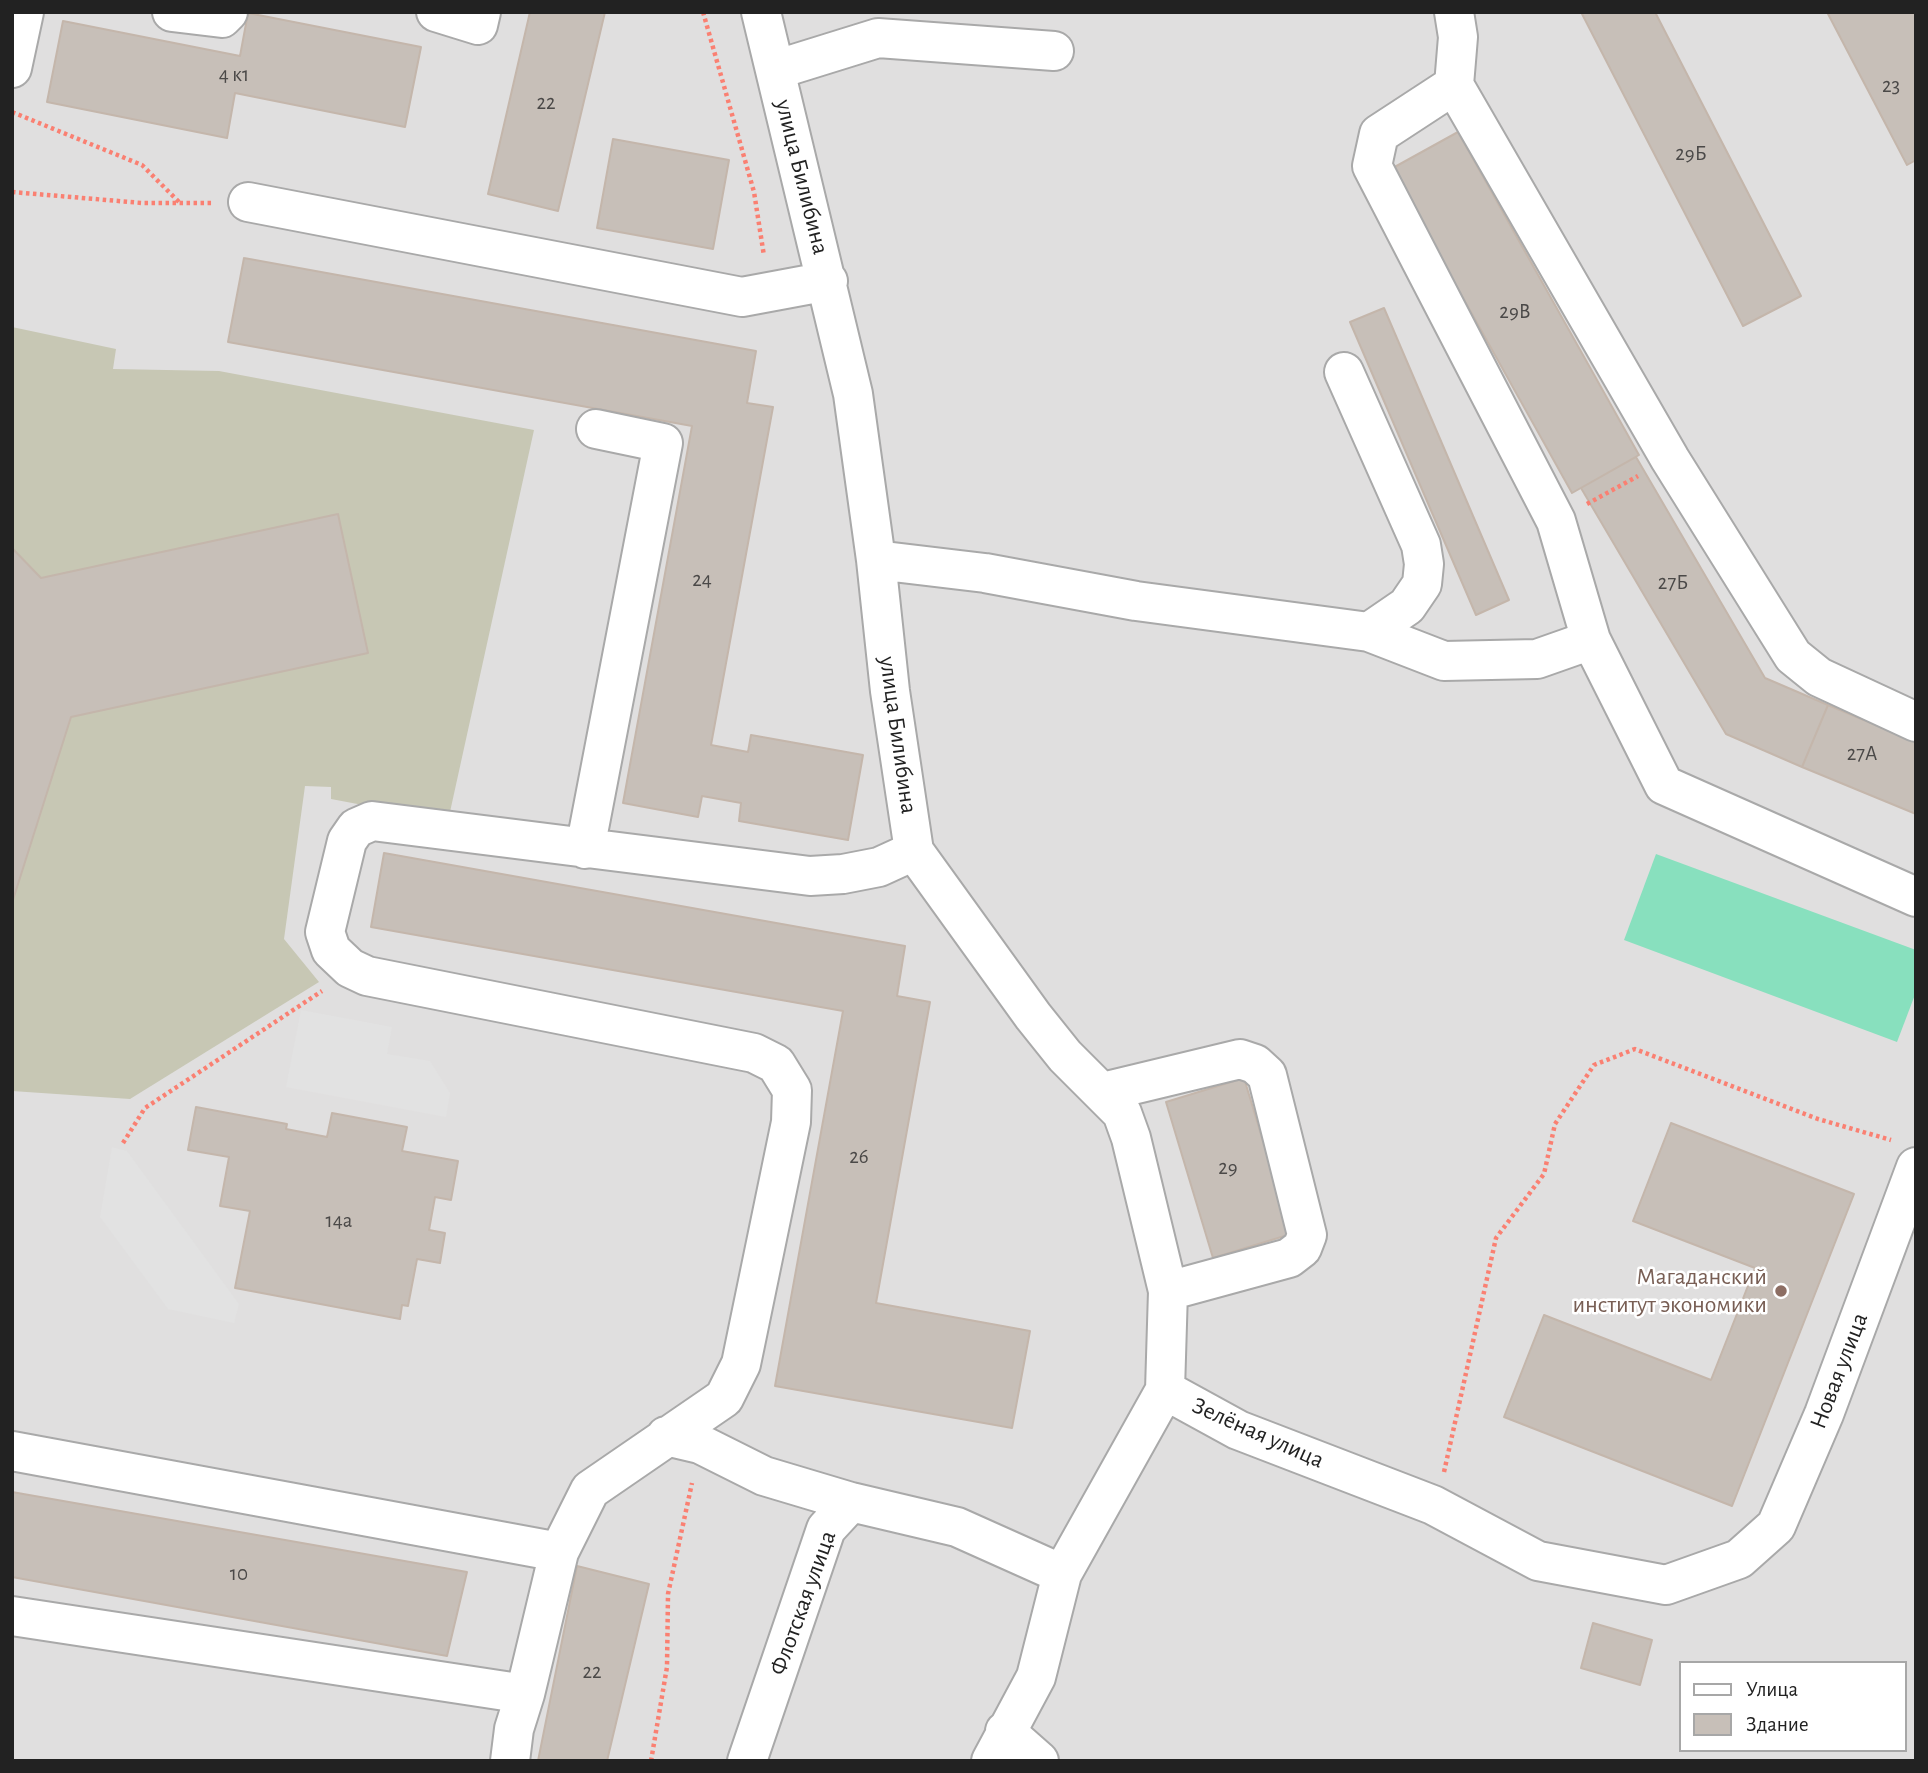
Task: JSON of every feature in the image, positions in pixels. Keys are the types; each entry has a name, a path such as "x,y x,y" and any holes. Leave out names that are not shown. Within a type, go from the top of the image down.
{"street":[{"path":"12,68 24,12"},
{"path":"172,12 222,18 228,12"},
{"path":"436,12 478,25 481,12"},
{"name":"улица Билибина","path":"761,12 828,281 853,394 876,560 890,691 914,852 1032,1016 1065,1056 1122,1112 1131,1138 1168,1291 1165,1390"},
{"path":"1454,12 1458,37 1454,85 1670,459 1793,656 1818,677 1916,722"},
{"path":"775,70 878,38 1054,51"},
{"path":"1454,85 1379,134 1372,166 1556,521 1591,640 1664,785 1916,897"},
{"path":"248,202 741,296 780,292 828,281"},
{"path":"1344,372 1421,545 1424,564 1422,584 1407,606 1369,632"},
{"path":"585,849 663,443 596,429"},
{"path":"876,560 985,573 1136,601 1369,632 1444,661 1537,659 1591,640"},
{"path":"510,1761 514,1729 559,1552 590,1490 683,1440 724,1398 741,1364 790,1122 792,1090 776,1064 754,1053 367,976 350,968 331,950 325,932 347,841 356,828 372,821 810,876 843,874 879,867 914,852"},
{"path":"1103,1092 1240,1059 1255,1063 1267,1074 1307,1235 1302,1248 1289,1258 1168,1291"},
{"name":"Новая улица","path":"1739,1559 1776,1526 1824,1414 1910,1155"},
{"name":"Зелёная улица","path":"998,1746 1036,1677 1062,1574 1165,1390 1238,1430 1433,1505 1538,1560 1666,1585 1739,1559"},
{"path":"683,1440 764,1476 851,1502"},
{"path":"12,1451 559,1552"},
{"name":"Флотская улица","path":"747,1761 825,1529 851,1502 957,1527 1062,1574"},
{"path":"12,1616 525,1694"},
{"path":"998,1746 1039,1761"}],"path":[{"path":"703,12 754,192 767,270 780,292"},
{"path":"12,112 142,165 181,203"},
{"path":"12,192 142,204 248,202"},
{"path":"1556,521 1670,459"},
{"path":"123,1143 145,1108 325,989 350,968"},
{"path":"1433,1505 1457,1421 1496,1238 1544,1174 1555,1124 1594,1065 1635,1049 1910,1155"},
{"path":"651,1761 667,1667 668,1594 683,1440"}],"shaded area":[{"path":"12,12 1916,12 1916,1761 12,1761"},
{"path":"12,327 116,349 113,369 219,371 534,430 448,821 331,799 331,787 305,786 284,939 319,982 130,1099 12,1091"},
{"path":"301,1010 392,1027 387,1054 430,1061 450,1093 446,1117 286,1087"},
{"path":"112,1147 127,1151 239,1304 234,1323 168,1309 100,1217"}],"green space":[{"path":"1656,854 1916,950 1916,992 1897,1042 1624,940"}],"building":[{"path":"530,12 605,12 558,211 488,194"},
{"path":"1581,12 1655,12 1801,296 1743,326"},
{"path":"1827,12 1916,12 1916,160 1907,165"},
{"path":"248,13 421,47 405,127 235,93 227,138 47,102 63,21 240,56"},
{"path":"1458,132 1639,455 1572,493 1391,169"},
{"path":"613,139 729,160 713,249 597,228"},
{"path":"244,258 756,351 747,403 773,407 711,745 748,752 751,735 863,755 848,840 739,821 741,803 702,796 698,817 623,803 692,426 228,342"},
{"path":"1384,308 1509,600 1476,615 1350,322"},
{"path":"1636,457 1765,678 1828,705 1802,767 1726,734 1581,488"},
{"path":"338,514 368,653 71,717 12,903 12,548 41,578"},
{"path":"1828,705 1916,742 1916,814 1802,767"},
{"path":"384,853 905,946 897,996 930,1002 876,1303 1030,1331 1012,1428 775,1386 843,1011 371,927"},
{"path":"1244,1078 1291,1234 1213,1258 1166,1102"},
{"path":"196,1107 287,1124 286,1129 327,1137 332,1113 407,1127 402,1151 458,1161 451,1200 435,1197 429,1230 445,1233 440,1263 417,1259 408,1306 402,1305 400,1319 235,1288 250,1211 220,1206 229,1157 188,1150"},
{"name":"Магаданский институт экономики","path":"1671,1123 1854,1194 1732,1506 1504,1417 1544,1315 1711,1380 1755,1268 1633,1221"},
{"path":"12,1492 467,1572 447,1656 12,1577"},
{"path":"577,1566 649,1584 607,1761 538,1761"},
{"path":"1593,1623 1652,1640 1640,1685 1581,1668"}],"place":[{"name":"Магаданский институт экономики","path":"1781,1291"}]}
